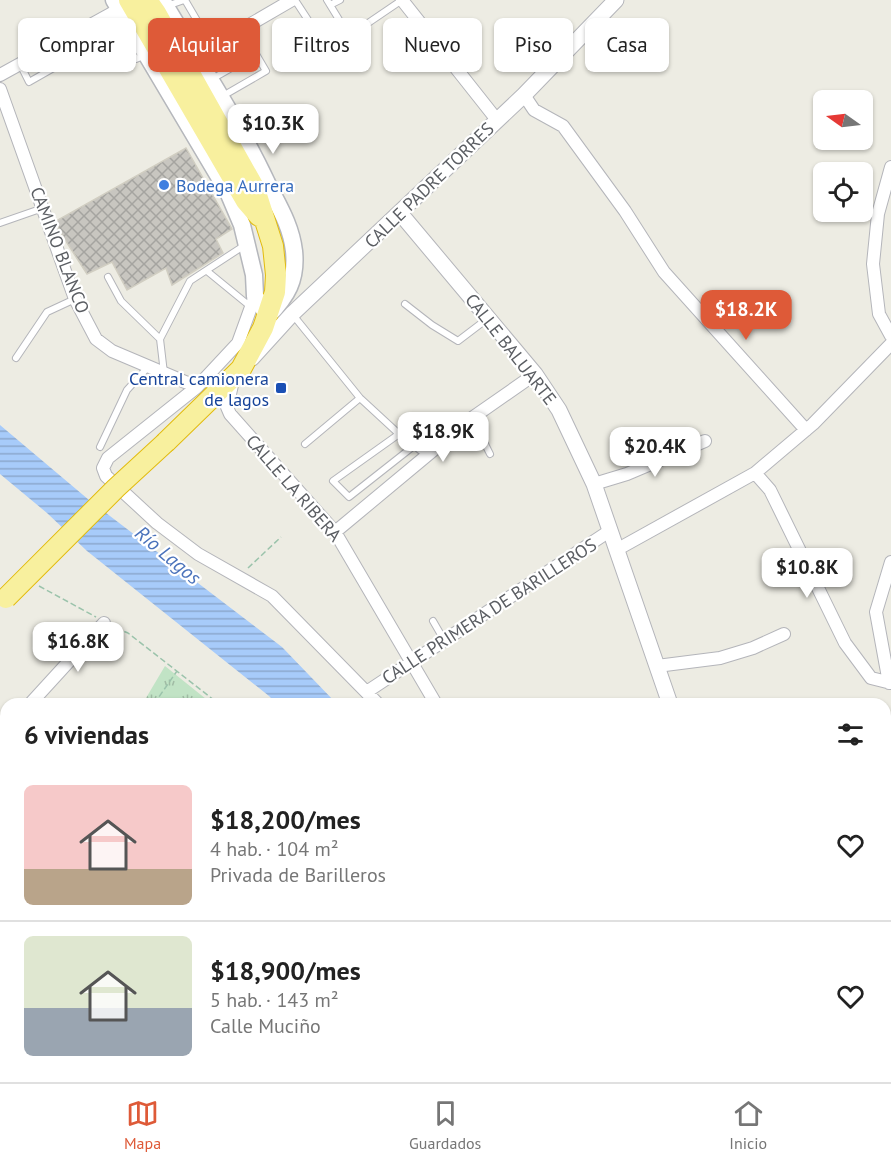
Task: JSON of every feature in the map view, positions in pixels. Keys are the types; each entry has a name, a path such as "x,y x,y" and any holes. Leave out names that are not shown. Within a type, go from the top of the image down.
{"highway":[{"path":"139,7 246,201 268,227"},
{"path":"3,601 116,488 238,372 255,346 258,306 284,302 273,246 255,189 139,7"},
{"path":"190,128 210,139"}],"main road":[{"path":"139,7 147,55 228,192 242,225 254,275 258,306"},
{"path":"139,7 152,18"},
{"path":"206,72 252,150 287,221 294,252 292,278 284,302"}],"street":[{"path":"260,19 294,0"},
{"path":"402,0 497,120"},
{"name":"CALLE PADRE TORRES","path":"238,372 284,302 400,213 524,95 616,0"},
{"path":"116,18 139,7"},
{"path":"0,75 18,65"},
{"name":"CAMINO BLANCO","path":"0,89 75,299 96,339 112,351 197,387"},
{"path":"524,95 527,102 540,115 563,126 625,211 664,272 806,430"},
{"path":"891,167 878,214 873,264 879,314 891,336"},
{"name":"CALLE BALUARTE","path":"400,213 535,374 559,410 594,484 668,698"},
{"path":"254,275 284,302"},
{"path":"258,306 238,343 197,387 108,458 104,468 106,476 157,523 198,555 272,596 373,698"},
{"path":"618,549 755,473 806,430 891,344"},
{"name":"CALLE LA RIBERA","path":"238,372 228,397 227,407 230,414 335,532 433,698"},
{"path":"335,532 472,418 535,374"},
{"path":"594,484 627,474 705,441"},
{"path":"755,473 770,490 845,643 871,678 890,683 876,612 891,562"},
{"name":"CALLE PRIMERA DE BARILLEROS","path":"368,691 611,530"},
{"path":"35,698 104,623"},
{"path":"657,666 720,658 753,648 784,634"}],"lane":[{"path":"139,7 184,0 195,18"},
{"path":"294,0 306,18"},
{"path":"338,18 328,2 340,0"},
{"path":"371,21 402,0"},
{"path":"136,59 147,55"},
{"path":"221,97 266,71 260,61"},
{"path":"24,72 29,82 47,72"},
{"path":"211,79 224,72"},
{"path":"0,223 43,207"},
{"path":"164,374 160,339 190,281 246,244"},
{"path":"207,271 258,306"},
{"path":"108,277 121,301 160,339"},
{"path":"16,358 47,312 75,299"},
{"path":"284,302 360,398 399,434 422,451"},
{"path":"405,304 458,341 488,318"},
{"path":"100,447 127,390 148,367"},
{"path":"305,444 360,398"},
{"path":"472,418 490,454"},
{"path":"399,434 333,481 350,496 415,445"},
{"path":"433,621 445,640"}],"path":[{"path":"239,577 281,537"},
{"path":"26,578 104,623 128,633 212,698"},
{"path":"158,698 178,670"}],"green space":[{"path":"165,666 205,698 146,698"}],"water":[{"path":"0,425 89,500 282,647 331,698 271,698 87,551 47,513 0,474"}],"building":[{"name":"Bodega Aurrera","path":"186,148 232,229 216,239 223,253 172,285 166,268 127,290 112,262 87,274 60,232 56,221"}],"place":[{"name":"Bodega Aurrera","path":"164,185"},
{"name":"Central camionera de lagos","path":"281,388"}],"water label":[{"name":"Río Lagos","path":"168,555"}]}
